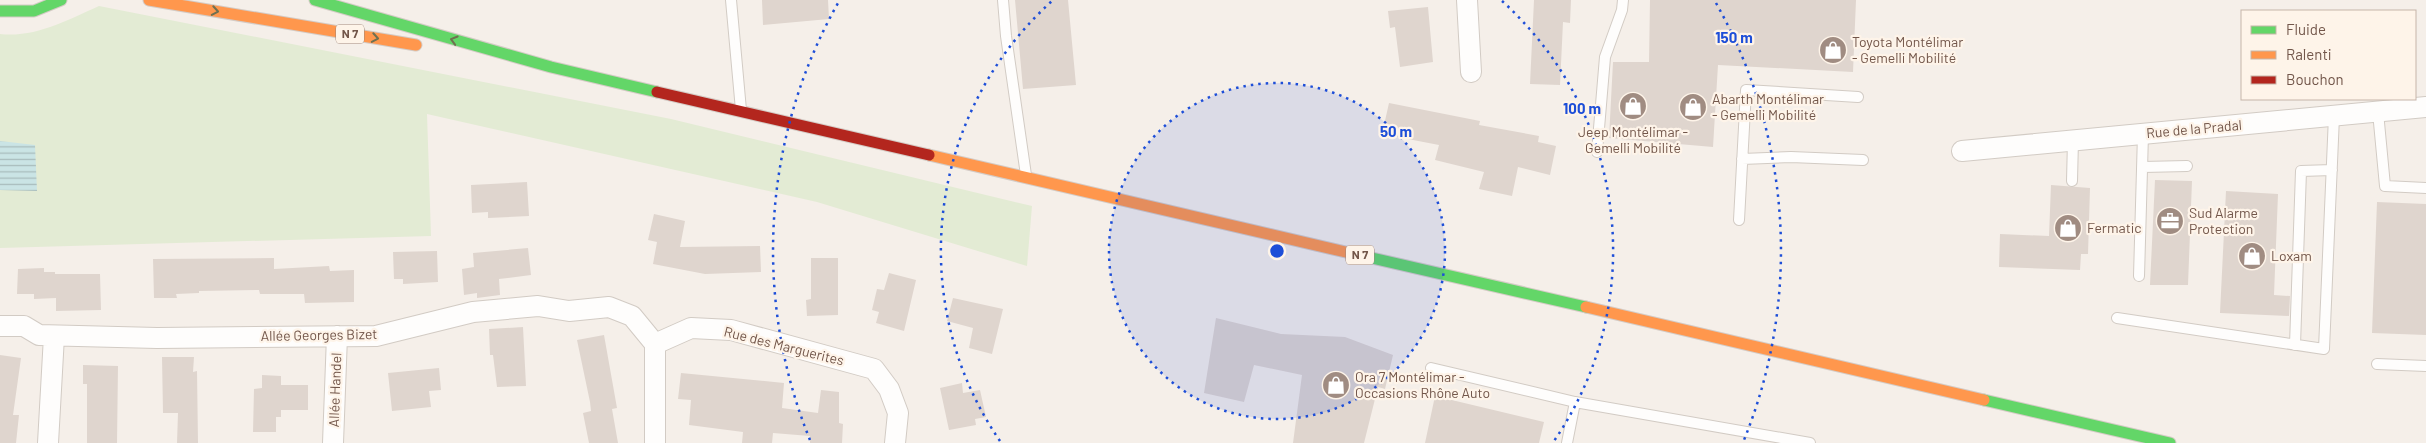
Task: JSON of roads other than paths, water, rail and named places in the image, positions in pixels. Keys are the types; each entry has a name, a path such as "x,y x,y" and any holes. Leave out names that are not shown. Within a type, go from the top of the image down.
{"main road":[{"path":"0,11 34,11 61,0"},
{"name":"N 7","path":"150,0 424,46"},
{"name":"N 7","path":"315,0 551,67 2170,443"},
{"name":"N 7","path":"443,49 551,67"}],"street":[{"path":"1468,0 1472,72"},
{"name":"Rue de la Pradal","path":"1962,151 2426,107"},
{"name":"Allée Georges Bizet","path":"0,326 24,326 39,335 54,336 157,338 376,336 473,312 538,306 569,311 609,307 632,316 656,344"},
{"name":"Rue des Marguerites","path":"656,344 690,328 731,330 874,369 889,389 898,413 895,443"},
{"path":"48,443 54,336"},
{"name":"Allée Handel","path":"334,443 337,336"},
{"path":"655,443 656,344"}],"lane":[{"path":"731,0 741,111"},
{"path":"1003,0 1006,36 1027,178"},
{"path":"1597,152 1605,57 1622,10 1623,0"},
{"path":"1739,220 1746,90 1858,96"},
{"path":"2378,112 2385,186 2426,188"},
{"path":"2117,318 2324,349 2334,116"},
{"path":"2139,276 2143,166 2142,134"},
{"path":"2072,181 2073,140"},
{"path":"1742,158 1792,157 1863,160"},
{"path":"2143,166 2187,166"},
{"path":"2295,345 2301,171 2332,170"},
{"path":"2377,364 2426,366"},
{"path":"1431,368 1575,402 1810,443"},
{"path":"1567,443 1575,402"}],"water":[{"path":"0,141 35,145 37,191 0,190"}],"place":[{"name":"Toyota Montélimar - Gemelli Mobilité","path":"1833,50"},
{"name":"Jeep Montélimar - Gemelli Mobilité","path":"1633,106"},
{"name":"Abarth Montélimar - Gemelli Mobilité","path":"1693,107"},
{"name":"Sud Alarme Protection","path":"2170,221"},
{"name":"Fermatic","path":"2068,228"},
{"name":"Loxam","path":"2252,256"},
{"name":"Ora 7 Montélimar - Occasions Rhône Auto","path":"1336,385"}]}
